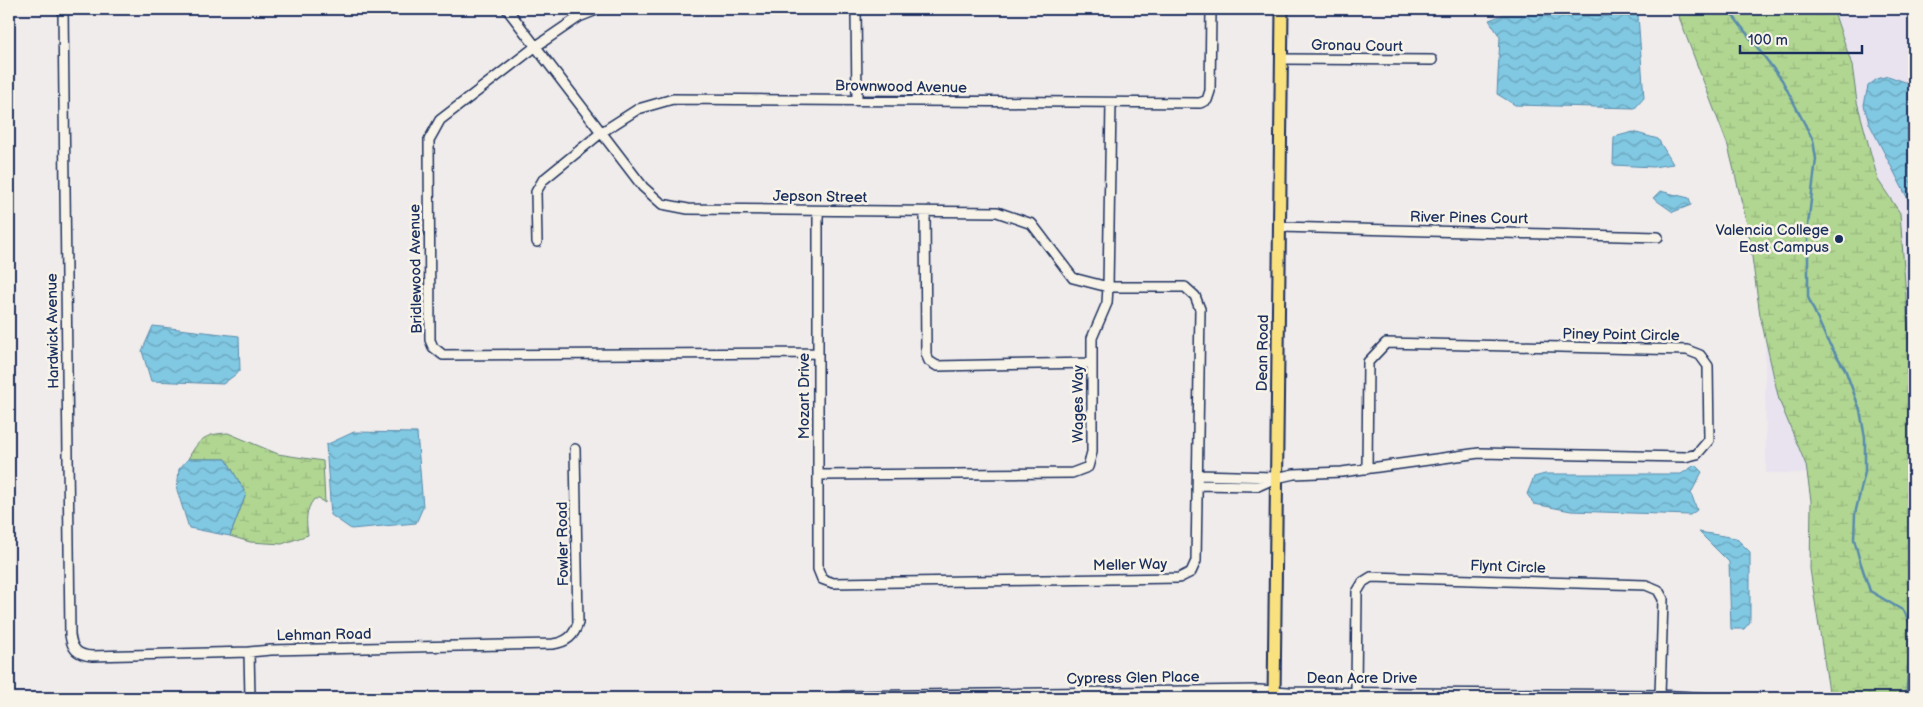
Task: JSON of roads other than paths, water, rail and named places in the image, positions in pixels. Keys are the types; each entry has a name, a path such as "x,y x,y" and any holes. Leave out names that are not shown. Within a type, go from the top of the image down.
{"main road":[{"name":"Dean Road","path":"1274,694 1282,9"}],"street":[{"name":"Hardwick Avenue","path":"63,9 70,635 76,651"},
{"name":"Jepson Street","path":"506,9 643,187 662,204 688,209 818,212 997,212 1032,224 1073,278 1108,287 1185,287 1195,296"},
{"name":"Bridlewood Avenue","path":"599,9 579,18 535,47 440,120 428,140 430,340 433,348 442,355 817,353"},
{"path":"856,9 857,100"},
{"name":"Brownwood Avenue","path":"537,242 536,192 543,180 602,132 638,109 673,100 1200,103 1207,100 1210,91 1211,9"},
{"name":"Gronau Court","path":"1281,59 1432,60"},
{"name":"Wages Way","path":"818,476 1072,473 1088,467 1092,452 1092,338 1107,303 1111,103"},
{"name":"Mozart Drive","path":"818,212 818,569 822,579"},
{"path":"925,212 926,354 929,361 937,366 1092,364"},
{"name":"River Pines Court","path":"1280,227 1658,237"},
{"name":"Meller Way","path":"822,579 833,583 1179,578 1191,572 1196,561 1198,480 1200,309 1195,296"},
{"name":"Piney Point Circle","path":"1198,480 1258,486 1276,478 1294,474 1332,473 1367,469 1479,453 1685,457 1696,454 1709,440 1708,366 1700,354 1687,350 1386,343 1368,362 1367,469"},
{"name":"Fowler Road","path":"572,636 578,623 579,613 575,449"},
{"name":"Flynt Circle","path":"1356,692 1358,592 1362,582 1372,577 1646,585 1658,590 1663,599 1660,695"},
{"name":"Lehman Road","path":"76,651 82,656 92,656 553,644 562,642 572,636"},
{"path":"250,652 250,698"},
{"name":"Dean Acre Drive","path":"1274,694 1356,692 1660,695 1708,698"},
{"name":"Cypress Glen Place","path":"843,696 1274,694"}],"water":[{"path":"1503,15 1638,15 1644,98 1635,108 1515,105 1497,94 1500,37 1489,20"},
{"path":"1888,76 1908,83 1914,92 1914,211 1869,123 1864,105 1868,86 1877,79"},
{"path":"1633,132 1658,139 1673,164 1653,167 1613,165 1614,137"},
{"path":"1660,191 1689,198 1691,205 1673,212 1653,198"},
{"path":"153,326 239,336 240,371 223,384 151,381 142,351"},
{"path":"354,432 417,433 423,507 416,523 351,529 331,515 326,445"},
{"path":"188,459 226,459 246,494 230,536 189,528 177,490 179,469"},
{"path":"1695,465 1702,472 1691,493 1697,510 1690,515 1571,511 1534,504 1527,494 1534,477 1545,474 1681,474"},
{"path":"1699,532 1736,538 1750,552 1750,622 1744,629 1731,629 1729,562"}],"waterway":[{"path":"1728,9 1782,80 1813,140 1816,159 1808,225 1808,297 1827,340 1845,369 1860,410 1865,438 1865,472 1855,514 1854,539 1870,591 1904,611 1912,627 1906,698"}],"place":[{"name":"Valencia College East Campus","path":"1839,239"}]}
